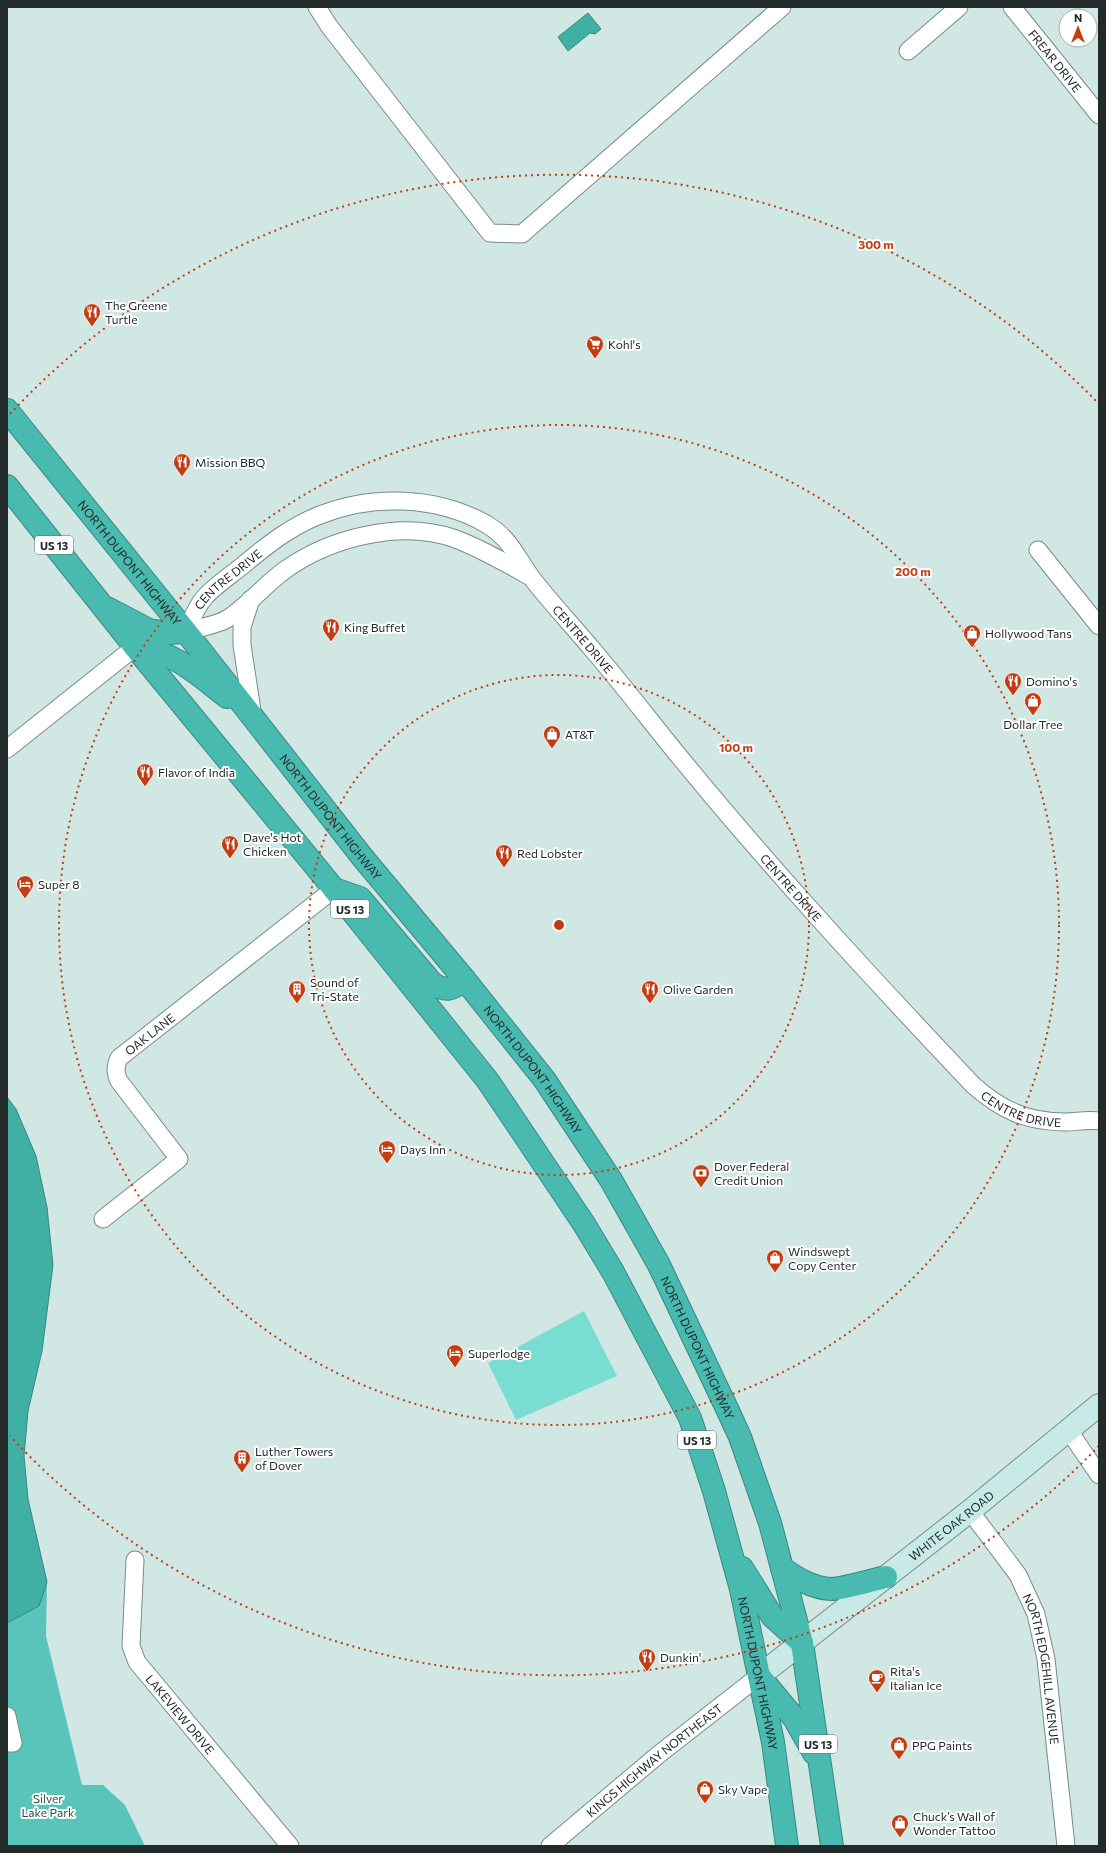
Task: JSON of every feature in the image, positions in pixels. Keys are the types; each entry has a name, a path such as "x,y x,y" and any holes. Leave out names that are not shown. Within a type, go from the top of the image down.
{"highway":[{"name":"NORTH DUPONT HIGHWAY","path":"7,410 186,632 364,858 465,980 544,1079 611,1180 659,1265 740,1437 770,1523 802,1643 832,1846"},
{"name":"NORTH DUPONT HIGHWAY","path":"7,486 135,647 334,889 488,1081 584,1224 613,1272 690,1418 714,1491 730,1547 773,1742 787,1846"},
{"path":"101,604 149,630 164,633 186,632"},
{"path":"135,647 152,649 174,658 253,717"},
{"path":"334,889 360,898 432,982 440,988 447,990 454,988 465,980"},
{"path":"730,1547 772,1616 802,1643"},
{"path":"782,1568 795,1578 810,1584 831,1589 886,1577"},
{"path":"759,1676 794,1718 821,1764"}],"street":[{"path":"317,7 329,26 490,233 516,234 522,234 782,7"},
{"path":"908,51 959,7"},
{"name":"FREAR DRIVE","path":"1012,7 1099,115"},
{"name":"CENTRE DRIVE","path":"186,632 204,598 276,540 294,528 321,514 339,508 363,504 408,501 437,505 468,515 500,533 512,545 531,577 596,653 704,786 787,883 972,1085 1002,1108 1021,1116 1065,1122 1099,1121"},
{"name":"CENTRE DRIVE","path":"186,632 226,620 283,571 313,553 350,540 390,532 433,534 452,538 480,549 531,577"},
{"path":"1038,550 1099,626"},
{"path":"251,599 242,627 242,646 253,717"},
{"path":"7,749 135,647"},
{"name":"OAK LANE","path":"103,1219 179,1159 119,1081 115,1072 119,1058 334,889"},
{"name":"WHITE OAK ROAD","path":"759,1676 970,1511 1099,1405"},
{"path":"1069,1431 1099,1475"},
{"name":"NORTH EDGEHILL AVENUE","path":"970,1511 1018,1575 1036,1614 1046,1659 1066,1846"},
{"name":"LAKEVIEW DRIVE","path":"135,1560 131,1646 137,1662 290,1846"},
{"name":"KINGS HIGHWAY NORTHEAST","path":"550,1846 658,1755 759,1676"},
{"path":"7,1716 13,1743 7,1743"}],"shaded area":[{"path":"588,13 601,29 595,34 590,33 568,51 558,37"},
{"path":"7,1097 16,1109 36,1156 47,1207 53,1265 42,1351 28,1411 24,1456 28,1499 47,1582 39,1606 7,1623"},
{"path":"584,1311 617,1376 516,1420 488,1363"}],"green space":[{"name":"Silver Lake Park","path":"47,1582 46,1636 82,1785 103,1785 125,1805 145,1846 7,1846 7,1623 39,1606"}],"place":[{"name":"The Greene Turtle","path":"92,327"},
{"name":"Kohl's","path":"595,359"},
{"name":"Mission BBQ","path":"182,477"},
{"name":"King Buffet","path":"331,642"},
{"name":"Hollywood Tans","path":"972,648"},
{"name":"Domino's","path":"1013,696"},
{"name":"Dollar Tree","path":"1033,716"},
{"name":"AT&T","path":"552,749"},
{"name":"Flavor of India","path":"145,787"},
{"name":"Dave's Hot Chicken","path":"230,859"},
{"name":"Red Lobster","path":"504,868"},
{"name":"Super 8","path":"25,899"},
{"name":"Sound of Tri-State","path":"297,1004"},
{"name":"Olive Garden","path":"650,1004"},
{"name":"Days Inn","path":"387,1164"},
{"name":"Dover Federal Credit Union","path":"701,1188"},
{"name":"Windswept Copy Center","path":"775,1273"},
{"name":"Superlodge","path":"455,1368"},
{"name":"Luther Towers of Dover","path":"242,1473"},
{"name":"Dunkin'","path":"647,1672"},
{"name":"Rita's Italian Ice","path":"877,1693"},
{"name":"PPG Paints","path":"899,1760"},
{"name":"Sky Vape","path":"705,1804"},
{"name":"Chuck’s Wall of Wonder Tattoo","path":"900,1838"}]}
